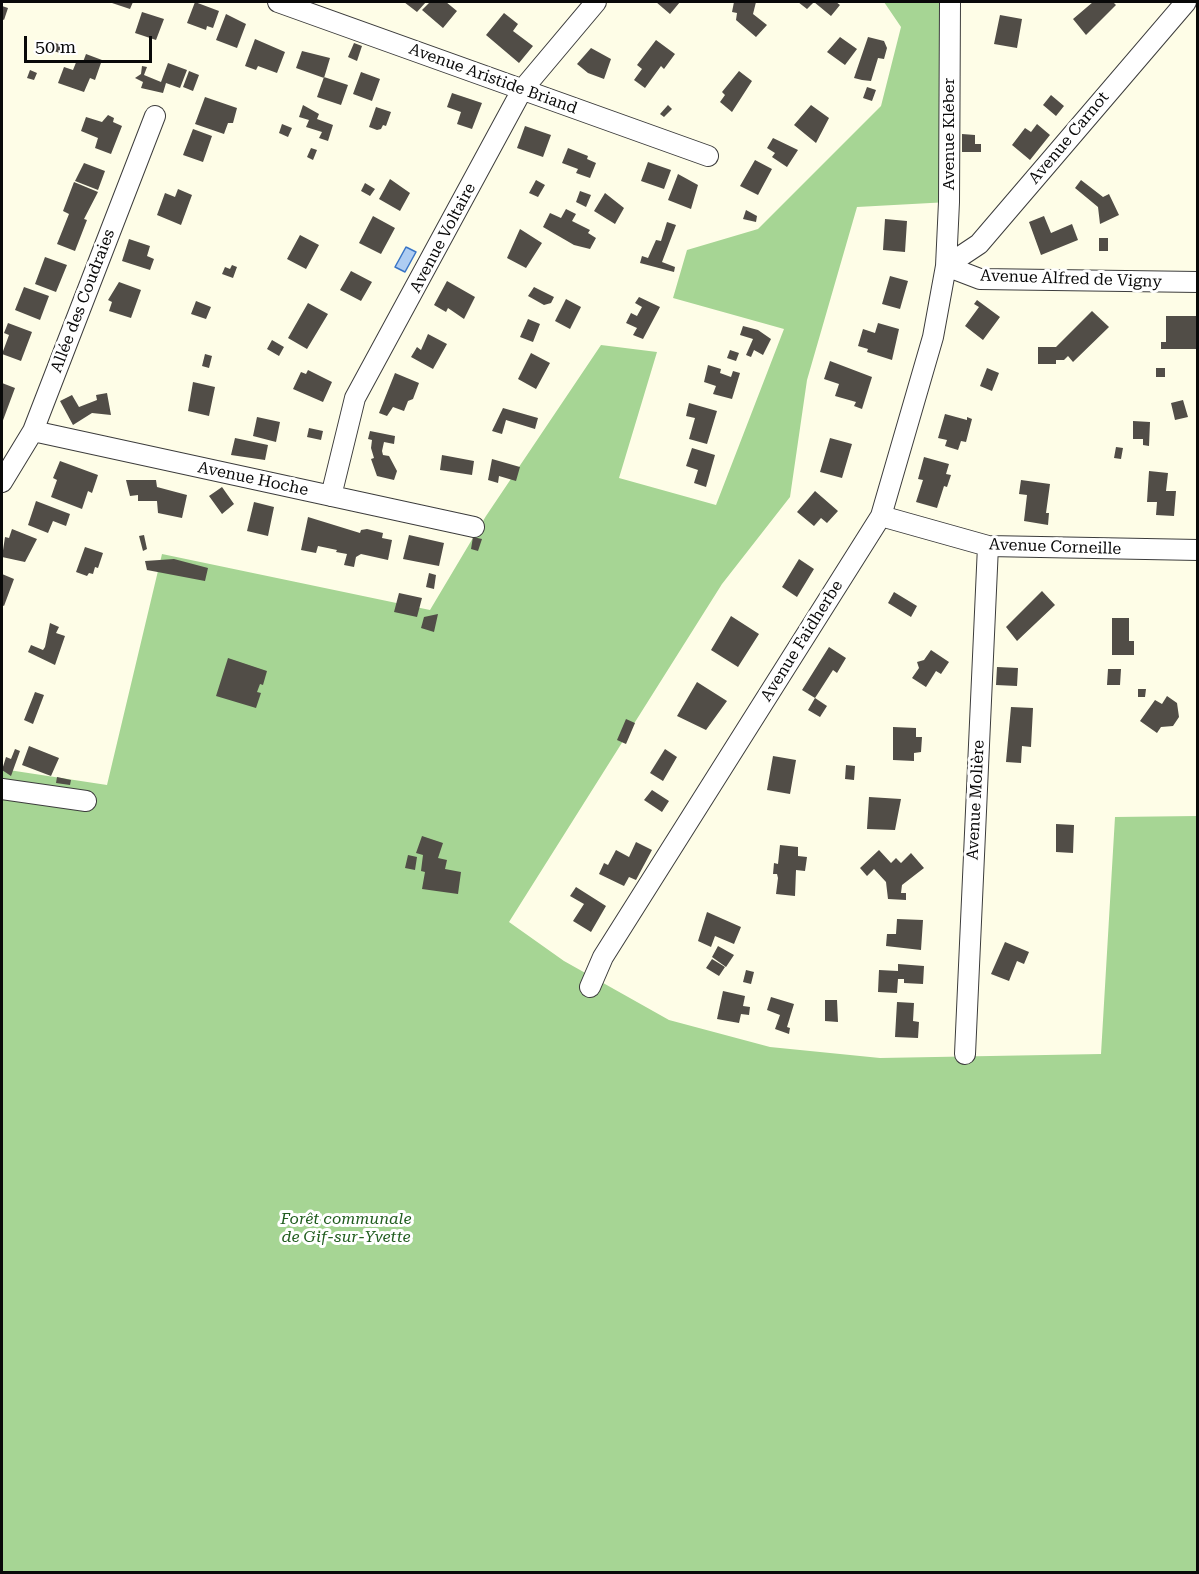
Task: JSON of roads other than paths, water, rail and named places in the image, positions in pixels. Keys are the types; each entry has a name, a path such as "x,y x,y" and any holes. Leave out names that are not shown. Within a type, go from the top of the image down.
{"street":[{"name":"Avenue Aristide Briand","path":"278,2 708,156"},
{"name":"Avenue Voltaire","path":"331,496 355,399 522,90 596,2"},
{"name":"Avenue Kléber","path":"946,266 949,224 950,2"},
{"name":"Avenue Carnot","path":"946,266 980,244 1186,2"},
{"name":"Allée des Coudraies","path":"2,482 33,431 155,116"},
{"name":"Avenue Alfred de Vigny","path":"946,266 980,279 1197,282"},
{"name":"Avenue Faidherbe","path":"590,987 603,957 881,516 933,337 946,266"},
{"name":"Avenue Hoche","path":"33,431 474,527"},
{"name":"Avenue Corneille","path":"881,516 988,546 1197,550"},
{"name":"Avenue Molière","path":"965,1054 988,546"},
{"path":"2,789 86,801"}],"water":[{"path":"406,247 416,252 405,272 395,267"}],"park label":[{"name":"Forêt communale de Gif-sur-Yvette","path":"346,1228"}]}
